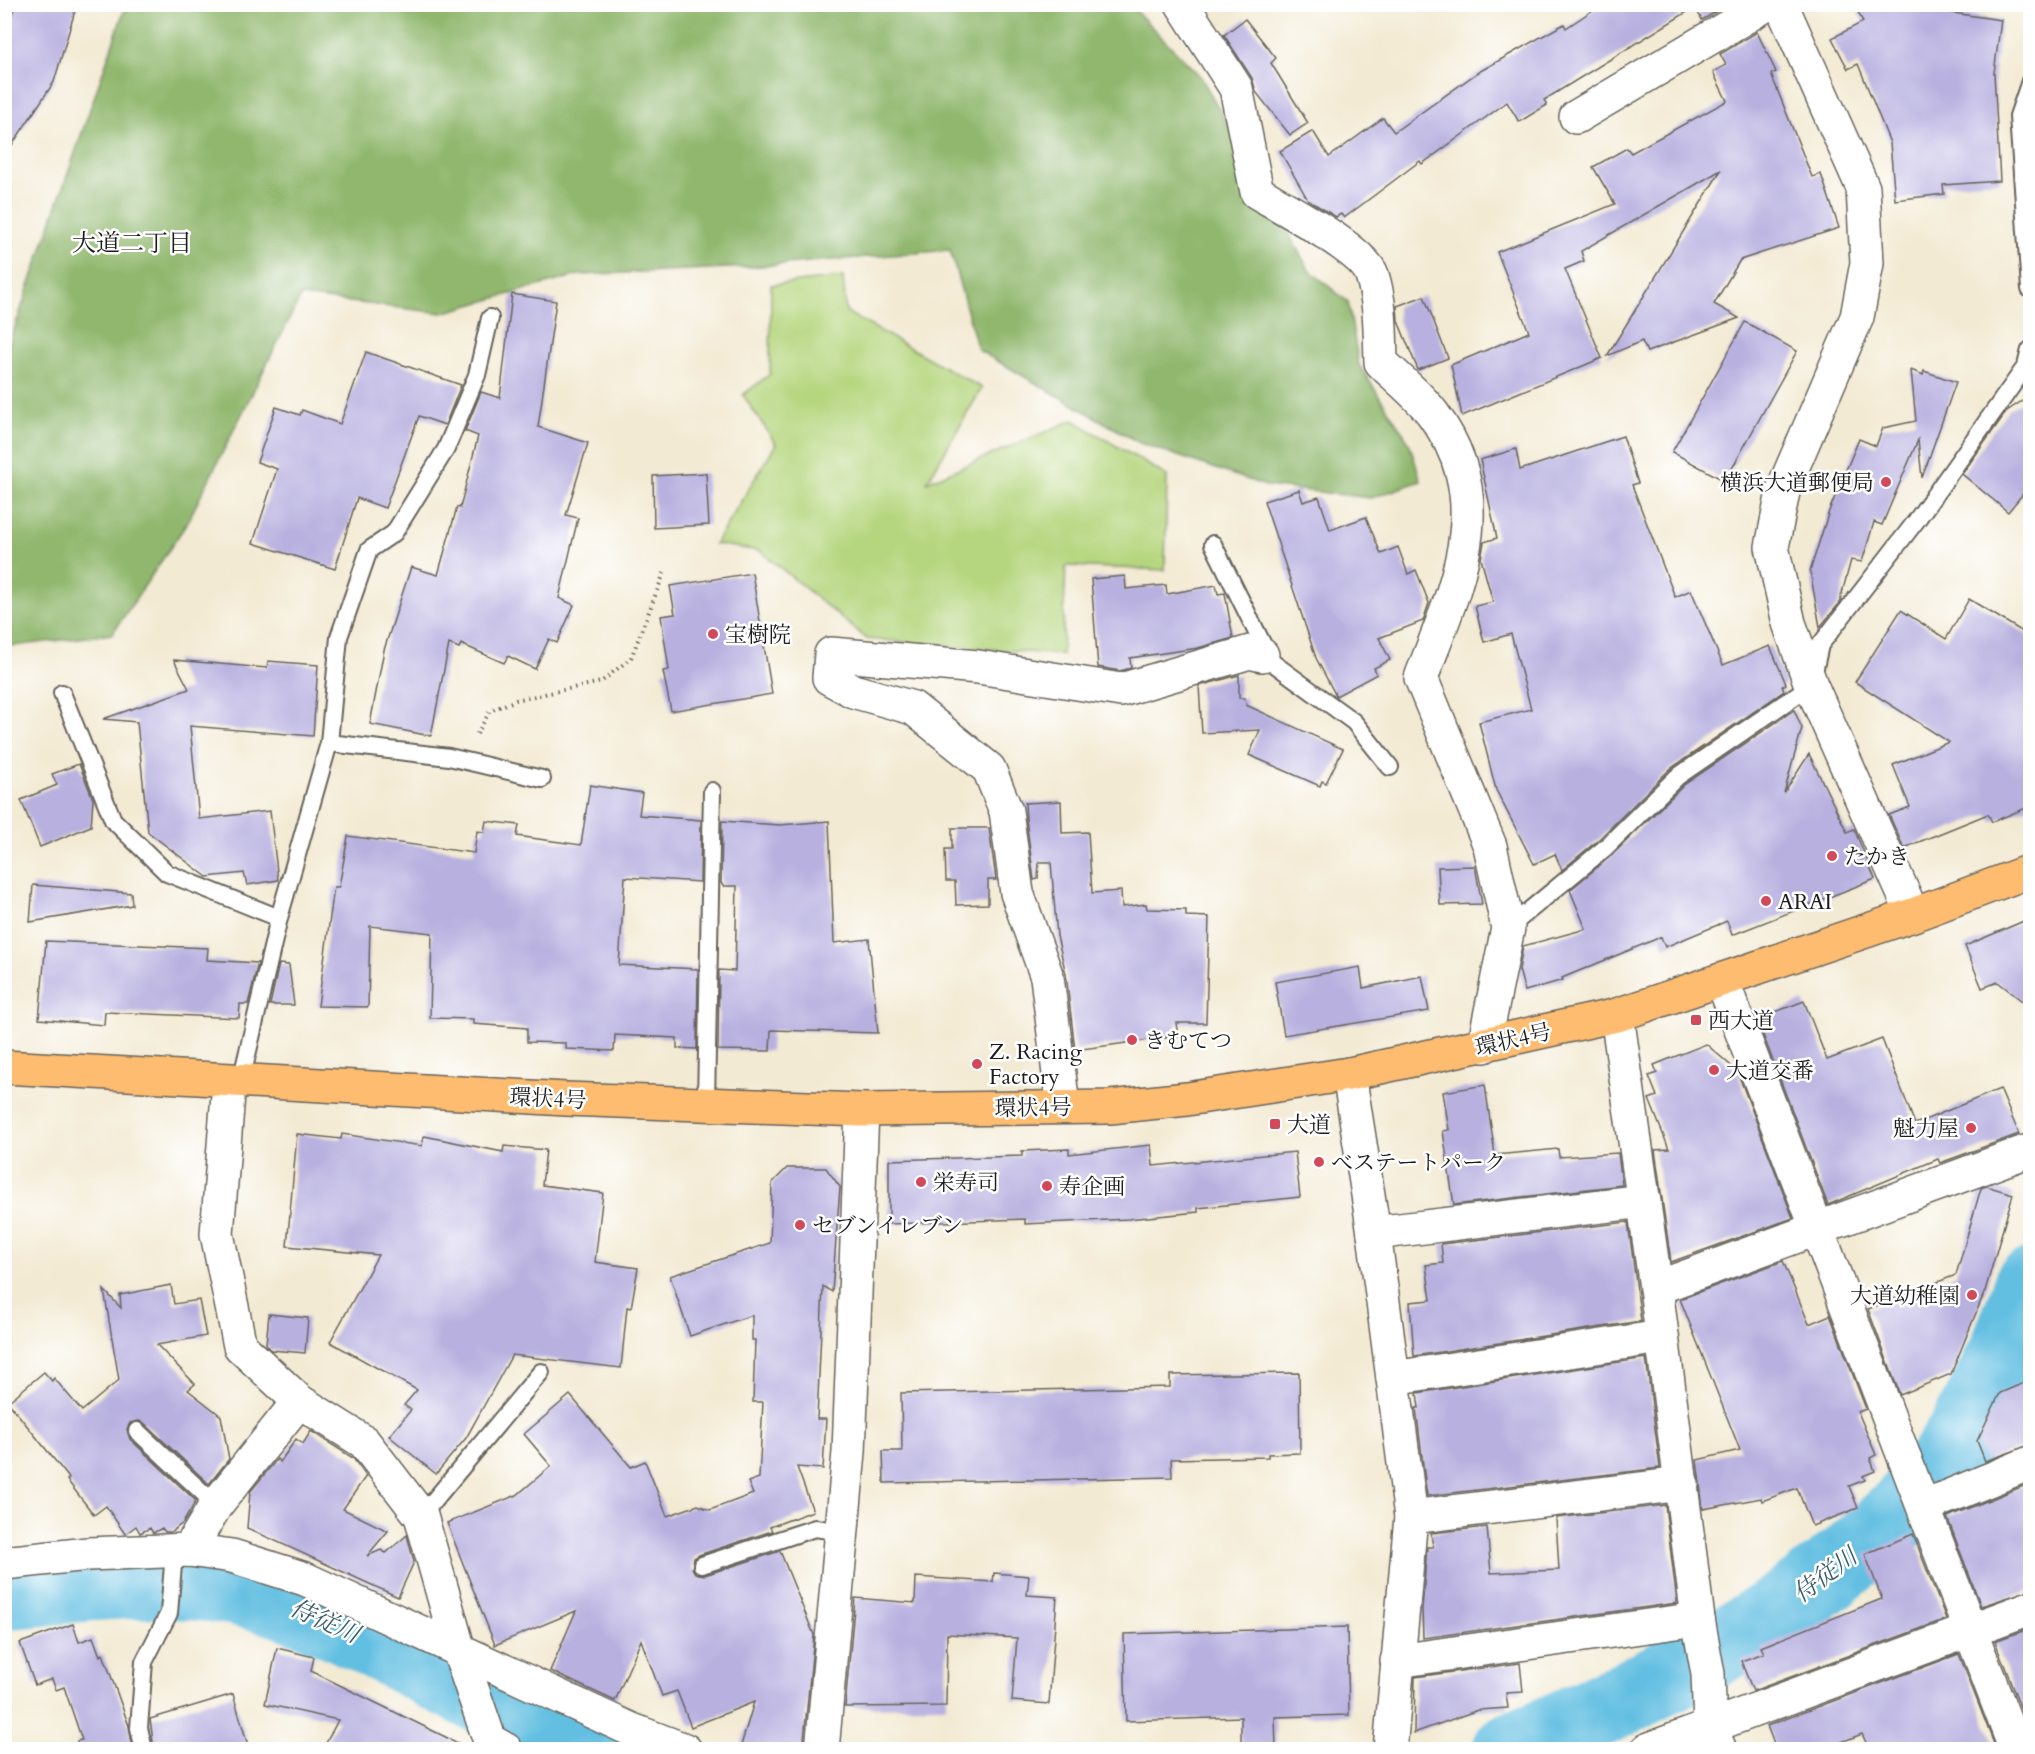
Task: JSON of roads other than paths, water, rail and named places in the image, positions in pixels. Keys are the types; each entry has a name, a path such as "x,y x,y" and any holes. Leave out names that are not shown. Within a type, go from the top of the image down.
{"main road":[{"name":"環状4号","path":"4,1067 566,1099 706,1102 862,1110 1110,1107 1187,1099 1349,1074 1484,1046 1617,1014 1913,915 2031,871"}],"street":[{"path":"1182,4 1236,88 1257,192 1341,243 1371,273 1379,309 1382,362 1433,414 1461,466 1469,525 1458,580 1421,678 1490,846 1508,928 1484,1046"},
{"path":"1576,117 1767,4"},
{"path":"1781,4 1863,188 1867,263 1857,317 1784,487 1772,547 1789,622 1811,685 1913,915"},
{"path":"1063,1106 1047,977 1017,893 1006,811 989,769 913,708 853,691 829,678 831,654 978,667 1121,690 1250,652 1262,655"},
{"path":"1722,980 2016,1749"},
{"path":"1617,1014 1656,1288 1660,1337 1682,1484 1715,1738"},
{"path":"1349,1074 1374,1233 1411,1517 1390,1749"},
{"path":"235,1081 217,1234 240,1346 299,1401 364,1442 421,1516 463,1660 492,1742"},
{"path":"822,1749 849,1452 862,1110"},
{"path":"1656,1288 2025,1152 2031,1153"},
{"path":"1374,1233 1644,1201"},
{"path":"1393,1378 1660,1337"},
{"path":"181,1558 216,1505 299,1401"},
{"path":"1925,1506 2031,1463"},
{"path":"1411,1517 1682,1484"},
{"path":"4,1563 88,1554 181,1558 232,1556 305,1579 463,1660 632,1730 685,1749"},
{"path":"1647,1749 1715,1738 1970,1631 2031,1608"},
{"path":"1397,1676 1698,1619"}],"lane":[{"path":"2031,81 2018,116 2031,289"},
{"path":"235,1081 329,743 339,637 369,550 394,533 446,449 477,375 490,318"},
{"path":"1508,928 1605,848 1677,777 1811,685 1820,645 1916,521 2026,366 2031,350"},
{"path":"1213,544 1263,645 1262,655 1354,722 1390,767"},
{"path":"62,693 113,820 168,873 279,918"},
{"path":"329,743 463,761 542,779"},
{"path":"706,1102 712,791"},
{"path":"421,1516 541,1372"},
{"path":"137,1431 216,1505"},
{"path":"702,1565 815,1528 842,1532"},
{"path":"144,1749 139,1728 144,1662 168,1613 181,1558"}],"waterway":[{"name":"侍従川","path":"1509,1750 1618,1701 1728,1642 1781,1609 1831,1573 1878,1534 1919,1493 1955,1447 1998,1368 2030,1286"},
{"name":"侍従川","path":"4,1593 118,1583 174,1582 231,1588 268,1597 340,1625 513,1712 625,1750"}],"place":[{"name":"横浜大道郵便局","path":"1886,482"},
{"name":"宝樹院","path":"713,634"},
{"name":"たかき","path":"1832,856"},
{"name":"ARAI","path":"1766,901"},
{"name":"西大道","path":"1696,1020"},
{"name":"きむてつ","path":"1132,1040"},
{"name":"Z. Racing Factory","path":"977,1064"},
{"name":"大道交番","path":"1714,1070"},
{"name":"大道","path":"1275,1124"},
{"name":"魁力屋","path":"1971,1128"},
{"name":"べステートパーク","path":"1319,1162"},
{"name":"栄寿司","path":"921,1182"},
{"name":"寿企画","path":"1047,1186"},
{"name":"セブンイレブン","path":"800,1225"},
{"name":"大道幼稚園","path":"1972,1295"}],"district":[{"name":"大道二丁目","path":"132,243"}]}
